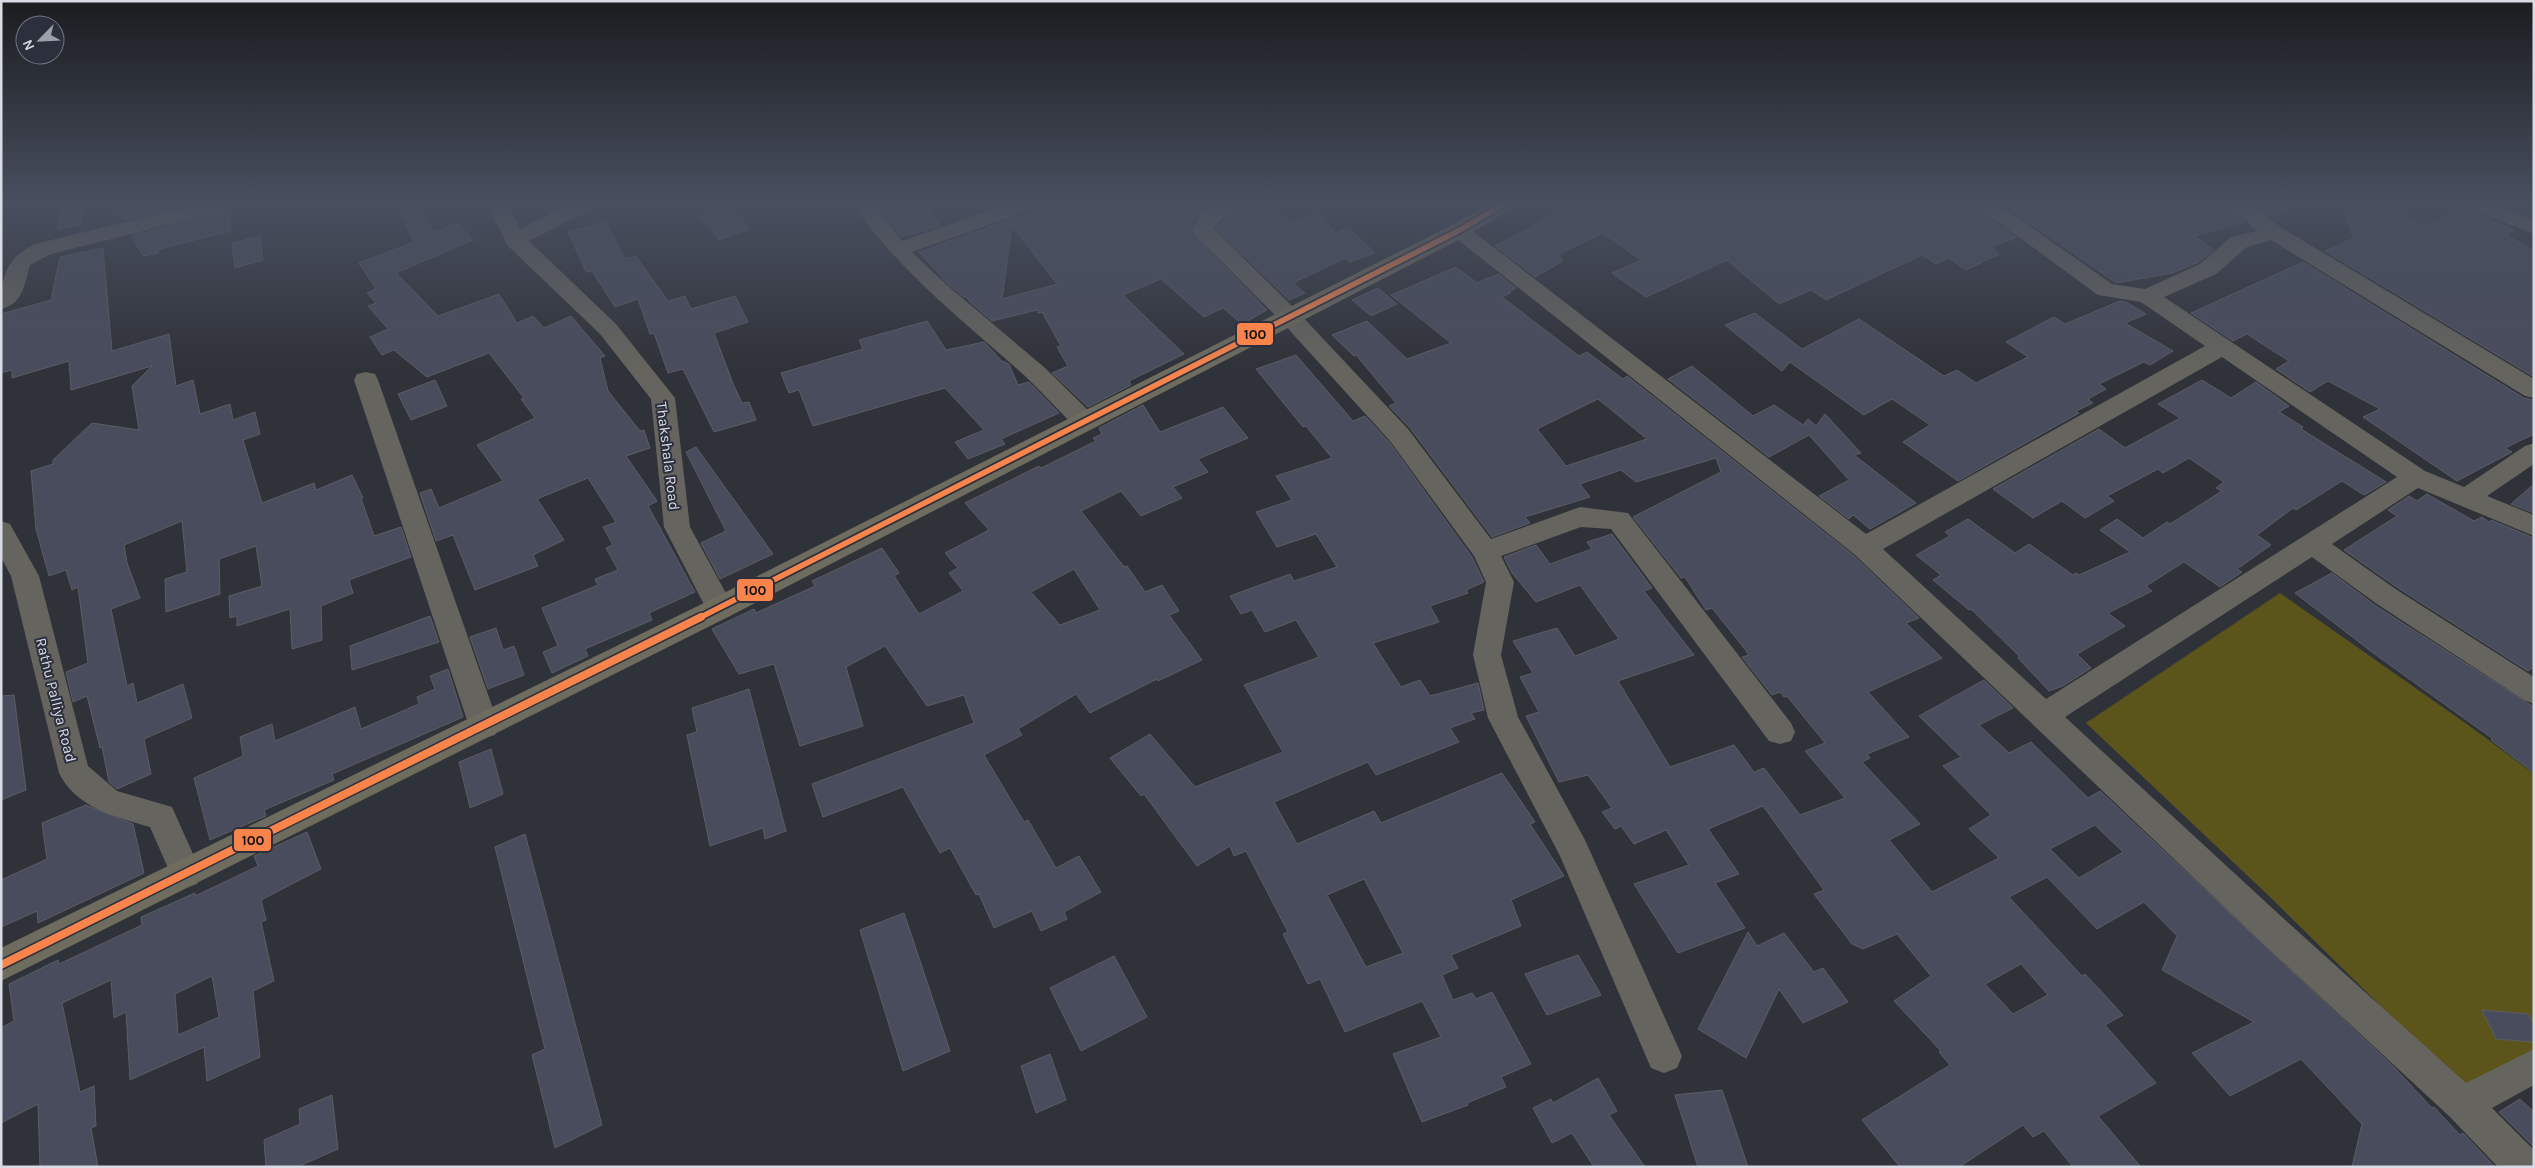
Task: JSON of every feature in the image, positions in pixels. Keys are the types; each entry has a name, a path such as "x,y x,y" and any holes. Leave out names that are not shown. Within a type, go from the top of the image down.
{"highway":[{"path":"1,965 720,608 1404,259"}],"street":[{"path":"1,302 12,293 18,264 23,259"},
{"name":"Thakshala Road","path":"534,259 608,329 663,398 677,527 720,608"},
{"path":"907,259 924,278 1030,367 1085,422"},
{"path":"1232,259 1290,317 1399,435 1486,551 1500,582 1486,655 1503,718 1574,850 1664,1056"},
{"path":"1493,259 1864,547 2463,1104 2524,1167"},
{"path":"2061,259 2106,290 2147,296 2416,477 2534,526"},
{"path":"2147,296 2208,269 2220,259"},
{"path":"2316,259 2534,390"},
{"path":"1864,547 2222,347"},
{"path":"366,380 484,726"},
{"path":"2466,498 2534,452"},
{"path":"2044,716 2310,543 2416,477"},
{"path":"1486,551 1580,517 1619,520 1780,732"},
{"name":"Rathu Palliya Road","path":"1,531 25,576 74,773 107,801 161,817 186,874"},
{"path":"2310,543 2388,597 2534,692"},
{"path":"2463,1104 2534,1066"}],"shaded area":[{"path":"2280,593 2471,727 2534,774 2534,1050 2463,1087 2269,896 2086,723"}],"building":[{"path":"60,259 104,259 112,351 169,334 176,386 193,380 200,414 230,404 233,420 255,412 260,434 243,440 262,503 314,483 316,490 352,475 363,498 361,498 374,536 401,527 411,557 349,580 353,593 321,606 322,640 292,649 290,609 237,626 237,616 230,618 229,596 262,586 256,546 219,559 220,594 166,612 165,579 187,572 182,521 124,545 127,563 140,598 111,609 127,686 133,683 137,703 183,684 192,718 144,739 151,774 117,789 109,782 102,747 100,748 87,696 73,702 66,672 88,663 78,587 72,590 66,570 49,576 36,529 31,471 53,464 53,460 92,423 139,430 132,386 152,366 71,390 69,361 12,378 12,370 1,373 1,314 51,300"},
{"path":"234,259 263,259 263,260 235,268"},
{"path":"371,259 430,259 396,273 438,316 499,294 517,323 533,316 544,328 571,316 605,356 600,358 608,391 640,431 644,430 650,448 626,456 657,501 648,506 695,592 649,613 652,620 585,649 588,656 552,673 543,652 558,646 542,608 598,585 595,579 618,570 606,548 613,545 603,527 616,522 588,478 537,499 564,540 533,555 538,566 475,590 453,535 436,541 420,493 431,489 439,508 503,481 477,445 535,418 521,399 524,398 489,353 427,377 394,350 382,355 370,337 388,329 368,306 376,303 367,293 376,289 359,263"},
{"path":"580,259 638,259 668,301 685,296 691,309 735,296 748,322 714,333 742,403 749,402 756,420 714,432 683,369 668,373 654,333 650,334 638,299 615,307 592,271 586,272"},
{"path":"925,259 1008,259 1002,299 1057,284 1037,259 1217,259 1267,310 1242,324 1223,308 1204,317 1161,279 1123,295 1184,354 1129,381 1131,385 1088,407 1052,373 1068,366 1057,347 1061,346 1042,312 1038,313 1037,310 992,321 969,301 967,297 964,297 949,285"},
{"path":"1246,259 1344,259 1293,283 1305,293 1289,300"},
{"path":"1346,259 1360,259 1350,262"},
{"path":"1511,259 1562,259 1563,261 1535,277"},
{"path":"1639,259 1915,259 1826,300 1811,290 1779,304 1727,260 1646,297 1612,273 1641,260"},
{"path":"1927,259 1947,259 1936,264"},
{"path":"1949,259 1990,259 1966,270"},
{"path":"2081,259 2203,259 2172,273 2116,283"},
{"path":"2337,259 2534,259 2534,377"},
{"path":"2303,262 2524,398 2534,400 2534,434 2505,448 2512,452 2457,481 2363,417 2380,409 2328,381 2310,392 2276,369 2289,361 2247,334 2233,341 2191,313"},
{"path":"1456,267 1477,283 1498,274 1516,288 1509,292 1511,293 1502,297 1579,356 1587,352 1623,379 1627,376 1853,555 1919,618 1906,623 1942,658 1868,692 1909,737 1867,754 1870,758 1862,762 1920,824 1889,840 1932,892 1999,858 1969,829 1991,815 1943,766 1961,757 1919,716 1984,680 2013,708 1979,725 2009,753 2031,742 2088,798 2100,791 2394,1067 2432,1108 2434,1107 2460,1135 2463,1133 2495,1167 2352,1167 2362,1124 2301,1059 2230,1096 2192,1053 2254,1022 2162,970 2177,936 2144,902 2097,929 2047,877 2009,897 2082,976 2085,974 2123,1015 2105,1025 2156,1083 2098,1116 2141,1167 2073,1167 2044,1131 2033,1137 2023,1125 1959,1167 1900,1167 1862,1120 1950,1065 1939,1052 1941,1051 1894,1001 1931,976 1897,934 1863,949 1852,944 1814,894 1824,890 1763,806 1708,829 1739,874 1715,883 1745,928 1678,953 1634,884 1689,865 1666,830 1634,844 1621,826 1615,829 1602,812 1612,808 1588,775 1559,782 1526,716 1539,712 1520,677 1533,673 1513,641 1557,628 1575,656 1619,639 1580,585 1536,602 1512,573 1504,557 1536,545 1550,564 1592,549 1587,542 1612,534 1652,588 1644,591 1694,655 1618,681 1670,767 1734,745 1754,772 1764,768 1800,815 1845,798 1805,751 1825,743 1787,696 1784,697 1780,692 1772,695 1742,657 1749,655 1744,648 1712,608 1706,610 1685,577 1681,578 1633,517 1721,472 1716,458 1636,482 1621,470 1580,484 1590,497 1525,517 1530,523 1492,537 1410,428 1389,406 1396,403 1356,355 1354,356 1332,335 1367,321 1407,359 1451,343 1391,295","holes":["1598,399 1647,439 1566,466 1537,429","2095,825 2123,852 2079,878 2050,849","2021,964 2048,995 2013,1014 1985,984"]},
{"path":"1378,288 1397,304 1371,316 1352,300"},
{"path":"2120,301 2126,302 2146,314 2125,323 2173,351 2150,365 2144,362 2099,384 2106,389 2088,399 2093,403 2076,411 2079,413 1958,481 1903,442 1930,425 1892,399 1864,415 1790,362 1782,371 1725,325 1755,313 1802,349 1859,319 1944,376 1957,370 1976,383 2028,357 2006,342 2054,317 2065,324"},
{"path":"927,321 946,350 984,342 1002,361 1009,364 1018,385 1029,382 1059,413 1001,439 1005,444 968,459 955,442 984,430 945,388 813,426 799,390 789,393 781,373 863,349 859,340"},
{"path":"1296,355 1353,421 1365,416 1389,442 1472,557 1484,582 1466,590 1468,593 1430,606 1439,622 1373,643 1401,687 1420,680 1430,696 1478,683 1484,710 1471,713 1475,719 1450,728 1459,742 1376,775 1368,762 1274,802 1297,844 1374,811 1381,823 1502,773 1535,822 1530,824 1564,876 1511,900 1521,926 1451,955 1458,968 1442,975 1453,1000 1472,993 1476,999 1492,992 1531,1064 1501,1077 1506,1087 1467,1103 1468,1105 1422,1122 1393,1054 1441,1037 1422,1001 1345,1032 1320,979 1308,984 1283,934 1288,932 1246,851 1234,856 1230,846 1197,866 1144,794 1141,796 1110,758 1150,734 1195,787 1283,752 1244,685 1319,657 1296,620 1265,632 1252,610 1241,614 1230,596 1290,574 1294,581 1337,567 1316,534 1277,547 1256,512 1292,500 1276,476 1332,458 1306,426 1303,427 1256,369","holes":["1364,879 1403,953 1366,967 1327,895"]},
{"path":"1692,366 1753,416 1774,405 1803,425 1808,419 1816,426 1825,414 1861,453 1854,455 1916,503 1870,529 1853,515 1849,519 1819,496 1849,480 1809,435 1769,457 1668,379"},
{"path":"435,380 447,406 411,420 398,394"},
{"path":"2202,380 2231,398 2256,382 2289,406 2279,412 2303,427 2301,429 2386,482 2364,495 2342,481 2296,510 2293,508 2257,535 2271,545 2237,569 2242,572 2220,587 2184,562 2146,586 2152,591 2108,613 2125,626 2077,654 2091,668 2063,686 2049,691 2018,658 2020,657 1971,609 1969,610 1933,580 1941,575 1916,555 1950,536 1945,532 1968,519 2015,553 2029,544 2073,575 2076,573 2079,575 2130,552 2100,530 2117,519 2143,538 2167,522 2170,524 2222,491 2216,488 2224,482 2189,458 2163,473 2158,469 2107,496 2114,501 2085,518 2062,501 2033,518 1993,489 2099,429 2125,448 2180,418 2158,404"},
{"path":"1143,405 1160,432 1223,407 1248,438 1198,459 1208,472 1173,487 1182,498 1141,516 1121,491 1081,511 1124,567 1127,566 1145,592 1162,585 1179,611 1169,615 1202,660 1158,681 1157,679 1090,713 1076,694 1018,729 1022,735 984,755 1024,822 1028,820 1056,868 1079,856 1101,892 1064,912 1067,919 1041,931 1032,911 994,928 979,894 976,895 950,848 940,853 903,787 823,817 812,784 974,723 964,695 927,706 885,646 846,667 863,726 800,746 774,664 739,674 712,629 754,609 756,613 815,586 812,581 882,548 899,573 894,576 919,614 963,591 949,573 958,568 945,553 989,530 965,503 1039,466 1041,468 1096,441 1093,438 1102,434 1099,428","holes":["1074,569 1100,610 1060,625 1031,592"]},
{"path":"696,447 773,554 720,579 701,543 726,531 686,452"},
{"path":"2534,484 2534,513 2511,504"},
{"path":"2427,494 2474,521 2482,517 2489,522 2491,520 2534,538 2534,667 2528,671 2398,588 2344,550 2397,516 2388,510 2409,496 2417,501"},
{"path":"2332,573 2376,606 2534,707 2534,773 2491,740 2493,739 2376,655 2295,593"},
{"path":"430,616 439,642 352,670 350,646"},
{"path":"496,628 503,650 514,646 524,675 488,689 470,637"},
{"path":"448,669 463,717 332,774 334,780 264,810 266,816 210,840 194,778 243,756 240,737 272,724 275,741 355,707 361,729 419,704 417,697 435,689 430,676"},
{"path":"749,689 786,831 765,839 763,828 710,846 687,735 697,732 692,708"},
{"path":"14,695 26,790 1,800 1,696"},
{"path":"491,749 503,794 470,808 459,762"},
{"path":"86,805 133,824 144,873 38,923 37,911 1,927 1,880 47,859 42,823"},
{"path":"307,832 321,869 261,900 266,920 261,922 274,981 253,991 260,1057 207,1081 204,1047 130,1080 126,1012 114,1018 111,980 62,1003 80,1092 94,1086 96,1126 91,1128 98,1167 40,1167 38,1104 1,1123 1,1028 14,1021 9,984 58,960 59,964 142,925 141,917 195,893 195,896 258,866 254,856","holes":["212,976 219,1017 178,1035 175,994"]},
{"path":"525,834 602,1125 555,1148 532,1055 545,1049 495,847"},
{"path":"904,913 950,1051 903,1071 860,930"},
{"path":"1748,932 1757,946 1784,933 1814,972 1823,968 1848,1002 1803,1023 1779,989 1746,1058 1698,1029"},
{"path":"1578,955 1601,995 1547,1015 1525,974"},
{"path":"1114,956 1147,1017 1081,1051 1050,988"},
{"path":"2482,1010 2528,1014 2534,1025 2534,1042 2496,1039"},
{"path":"1050,1054 1066,1100 1036,1113 1021,1066"},
{"path":"1598,1078 1617,1111 1609,1115 1645,1167 1594,1167 1572,1133 1552,1143 1533,1108 1551,1099 1553,1103"},
{"path":"1722,1090 1748,1167 1698,1167 1675,1095"},
{"path":"332,1095 338,1149 297,1167 266,1167 264,1140 300,1124 299,1109"},
{"path":"2520,1099 2534,1112 2534,1147 2499,1112"}],"transit line":[{"name":"100","path":"1,965 720,608 1404,259"}]}
